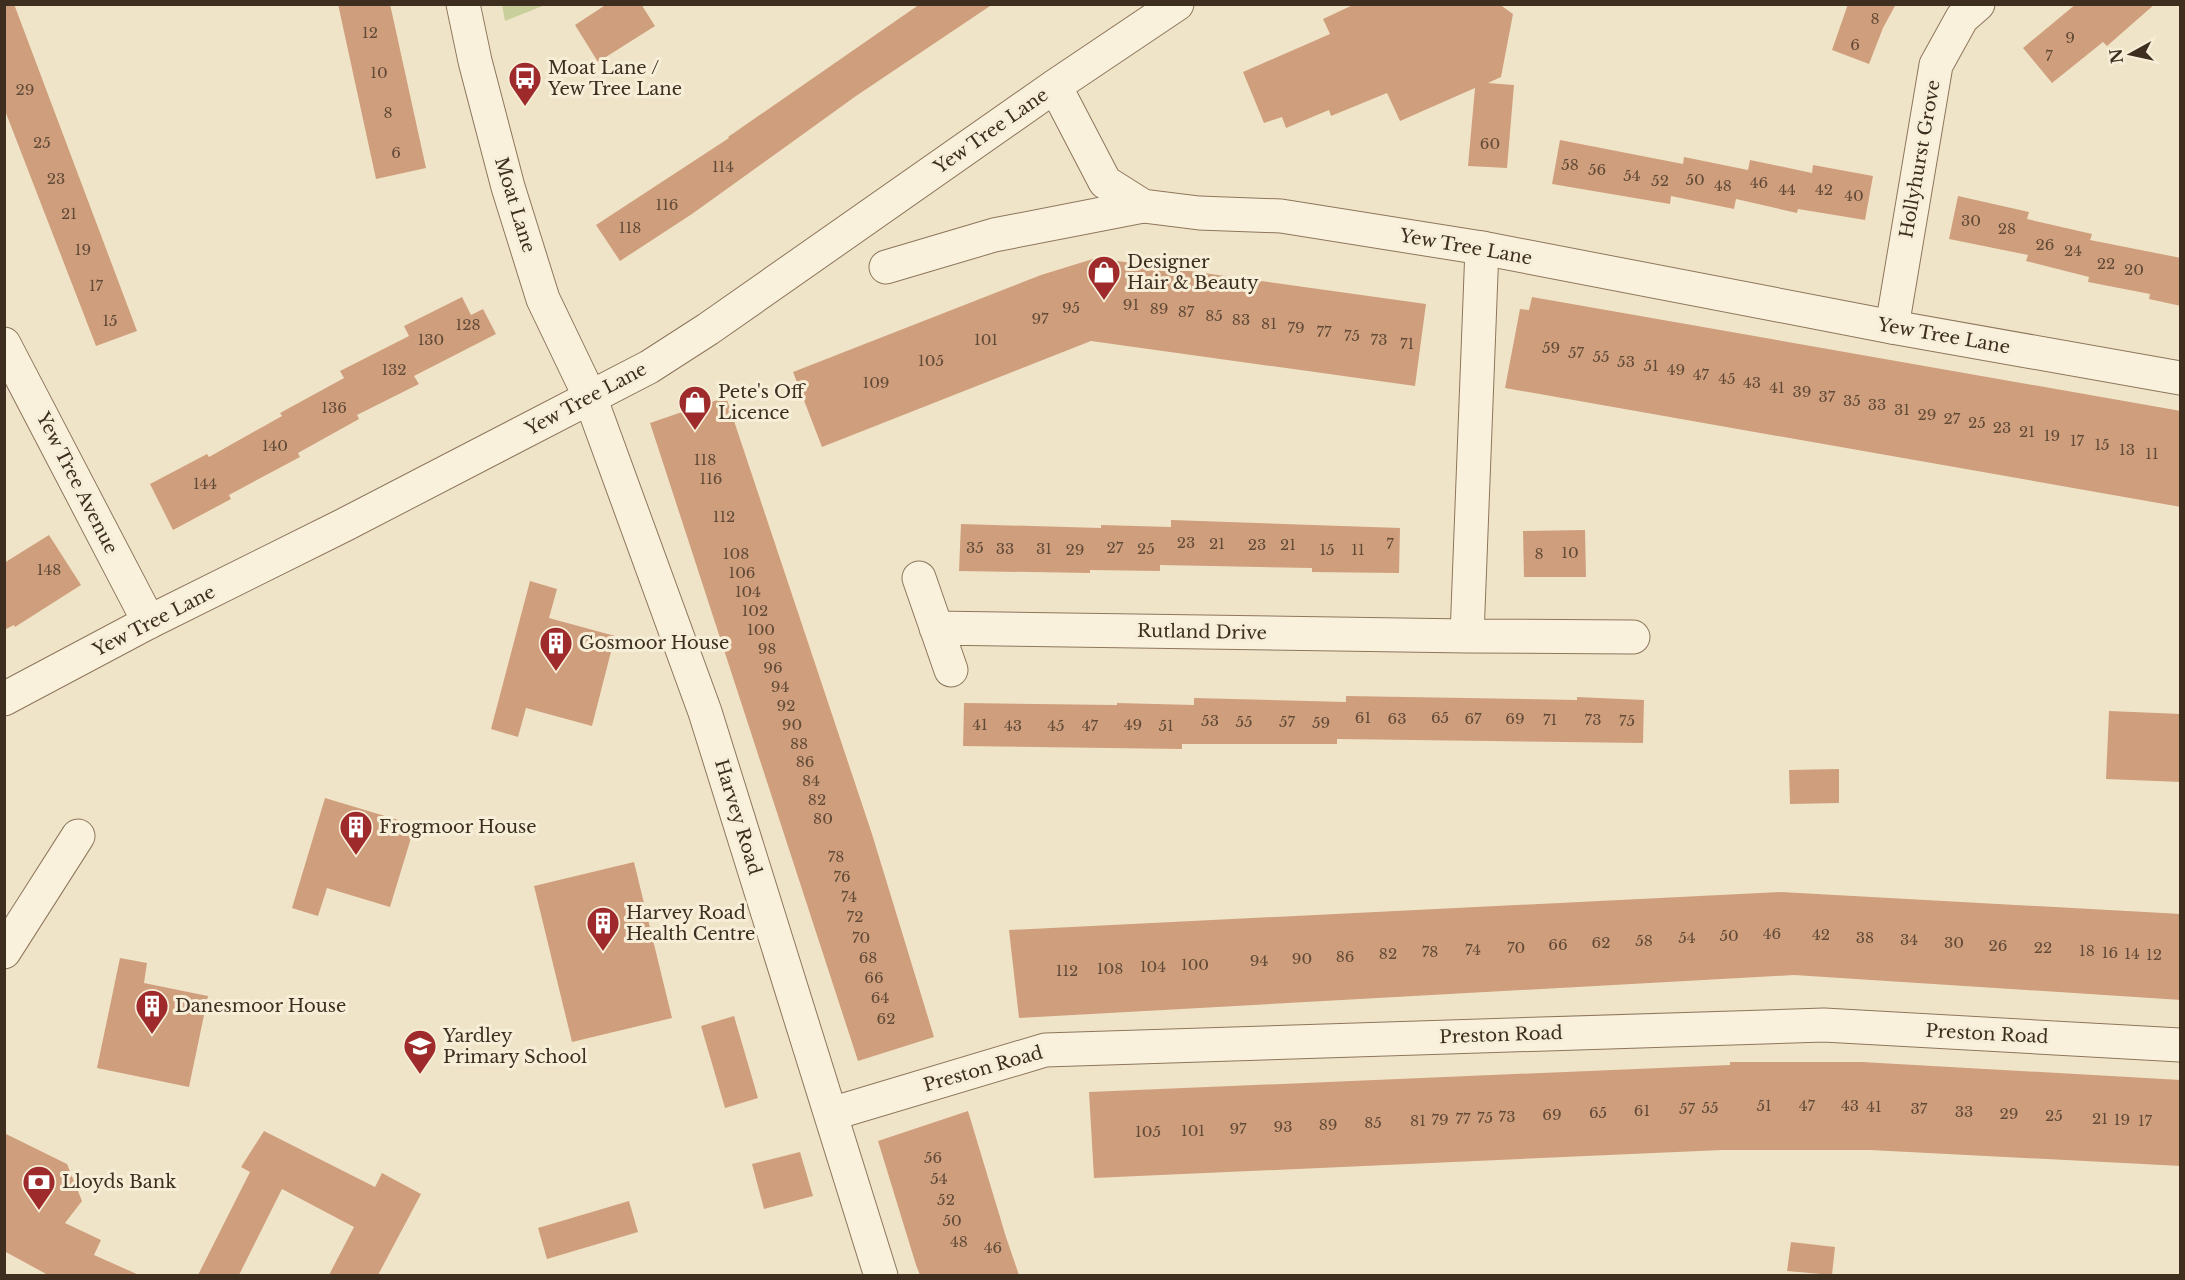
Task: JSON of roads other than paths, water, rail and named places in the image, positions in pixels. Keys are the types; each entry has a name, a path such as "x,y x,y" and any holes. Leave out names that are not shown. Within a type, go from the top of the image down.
{"street":[{"name":"Moat Lane","path":"463,4 475,62 508,187 543,299 591,397"},
{"path":"1055,86 1177,4"},
{"name":"Hollyhurst Grove","path":"1892,327 1936,65 1962,18 1978,4"},
{"name":"Yew Tree Lane","path":"4,699 148,622 344,525 649,367 708,329 1055,86 1105,182 1143,206 1199,213 1281,216 1482,248 1892,327 2181,378"},
{"path":"886,267 994,235 1143,206"},
{"path":"1467,636 1482,248"},
{"name":"Yew Tree Avenue","path":"4,344 148,622"},
{"name":"Harvey Road","path":"591,397 705,712 881,1275"},
{"path":"919,578 951,670"},
{"name":"Rutland Drive","path":"936,627 1633,637"},
{"path":"4,952 78,836"},
{"name":"Preston Road","path":"831,1114 1045,1050 1824,1025 2181,1045"}],"place":[{"name":"Moat Lane / Yew Tree Lane","path":"525,107"},
{"name":"Designer Hair & Beauty","path":"1104,301"},
{"name":"Pete's Off Licence","path":"695,431"},
{"name":"Gosmoor House","path":"556,672"},
{"name":"Frogmoor House","path":"356,856"},
{"name":"Harvey Road Health Centre","path":"603,952"},
{"name":"Danesmoor House","path":"152,1035"},
{"name":"Yardley Primary School","path":"420,1075"},
{"name":"Lloyds Bank","path":"39,1211"}]}
